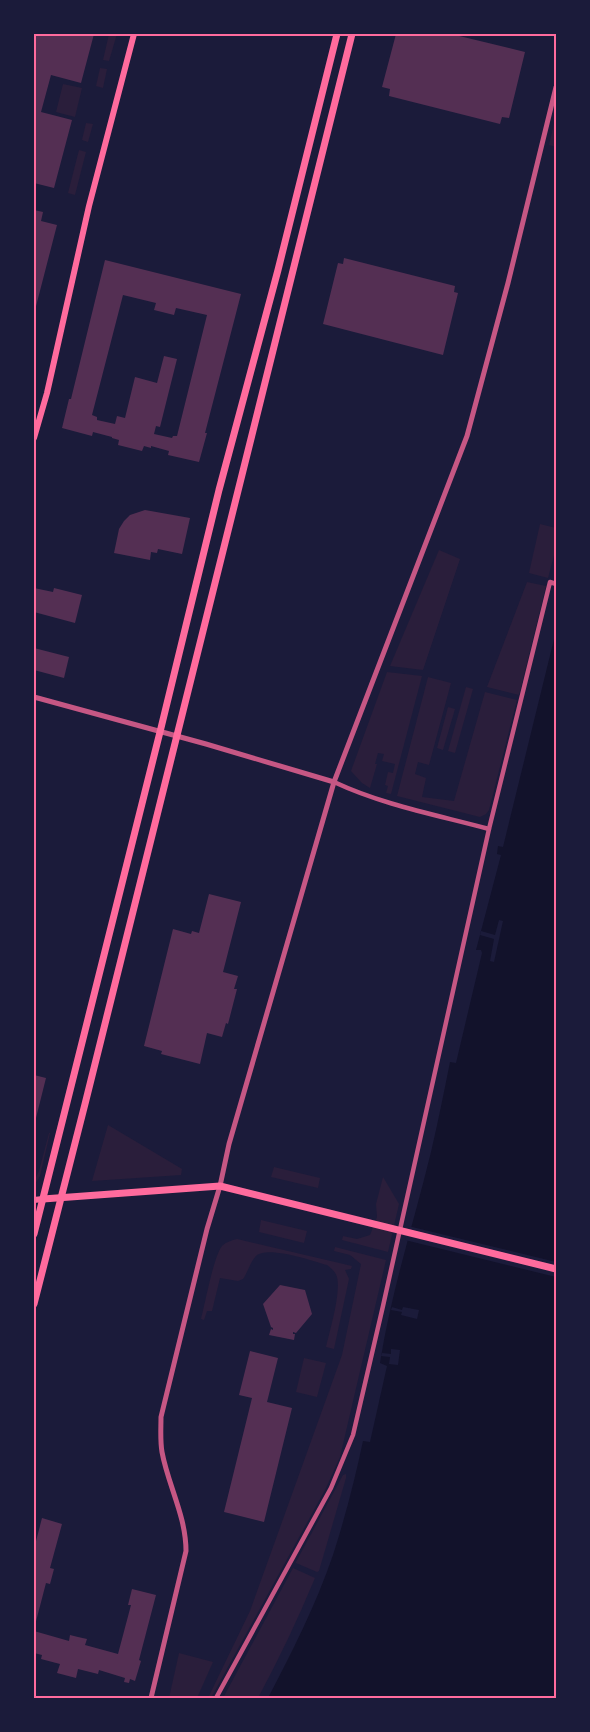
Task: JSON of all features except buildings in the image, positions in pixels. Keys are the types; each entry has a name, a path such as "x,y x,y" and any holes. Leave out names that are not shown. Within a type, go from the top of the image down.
{"main road":[{"path":"34,438 49,383 89,206 134,34"},
{"path":"34,1234 217,500 278,270 337,34"},
{"path":"34,1304 352,34"},
{"path":"34,1200 220,1186 556,1269"}],"street":[{"path":"151,1698 186,1550 185,1532 162,1453 160,1432 207,1229 220,1186 229,1144 334,782 467,436 510,274 556,87"},
{"path":"216,1698 331,1488 353,1436 380,1324 489,829 550,582 556,584"},
{"path":"34,697 177,736 334,782 364,794 489,829"}],"shaded area":[{"path":"109,34 117,34 109,61 103,60"},
{"path":"100,68 107,69 103,88 96,86"},
{"path":"63,84 82,88 75,117 56,112"},
{"path":"556,115 556,147 549,145"},
{"path":"86,123 93,124 88,142 82,140"},
{"path":"79,150 86,152 75,195 68,193"},
{"path":"540,524 556,528 556,548 548,578 529,573"},
{"path":"439,550 460,559 423,670 390,666"},
{"path":"527,582 546,586 519,695 487,687"},
{"path":"556,631 556,1698 268,1698 295,1646 319,1592 342,1527 363,1441 370,1442 387,1366 380,1363 390,1310 431,1152 450,1062 456,1063 482,953 481,950 476,950 501,855 497,854 498,846 503,847"},
{"path":"387,672 422,676 391,794 386,793 388,786 385,785 388,772 393,773 395,764 382,761 384,754 378,753 370,788 362,783 351,771"},
{"path":"428,677 451,683 429,765 418,762 415,774 426,778 422,797 454,801 485,692 517,700 489,810 480,817 397,796"},
{"path":"466,687 473,689 455,753 448,751"},
{"path":"448,707 455,709 443,750 437,748"},
{"path":"108,1125 182,1169 181,1175 92,1181"},
{"path":"49,1133 40,1176 34,1186 34,1181 39,1171"},
{"path":"274,1167 320,1178 318,1188 271,1177"},
{"path":"383,1177 399,1204 388,1252 342,1240 343,1236 357,1239 370,1235 377,1217 376,1204"},
{"path":"261,1220 307,1231 304,1243 259,1232"},
{"path":"237,1239 352,1266 351,1269 345,1270 349,1279 334,1349 326,1347 338,1292 337,1277 327,1265 301,1257 280,1253 262,1253 254,1258 243,1279 238,1281 220,1278 212,1311 207,1311 204,1320 201,1319 219,1251 225,1243"},
{"path":"335,1247 386,1260 340,1457 326,1488 211,1698 208,1698 250,1611 342,1355 361,1264 350,1255 334,1251"},
{"path":"304,1358 326,1363 317,1397 296,1392"},
{"path":"346,1474 319,1571 317,1572 296,1562 343,1475"},
{"path":"293,1568 315,1578 288,1639 258,1698 223,1698"},
{"path":"179,1653 213,1662 197,1698 169,1698"}],"pier":[{"path":"499,920 503,921 494,962 490,961 494,939 480,935 481,931 495,935"},
{"path":"408,1226 556,1262 556,1277 405,1240"},
{"path":"392,1307 402,1310 403,1307 419,1310 417,1319 401,1315 402,1312 391,1310"},
{"path":"391,1349 400,1350 398,1365 389,1364 390,1357 381,1356 382,1353 391,1354"}]}
